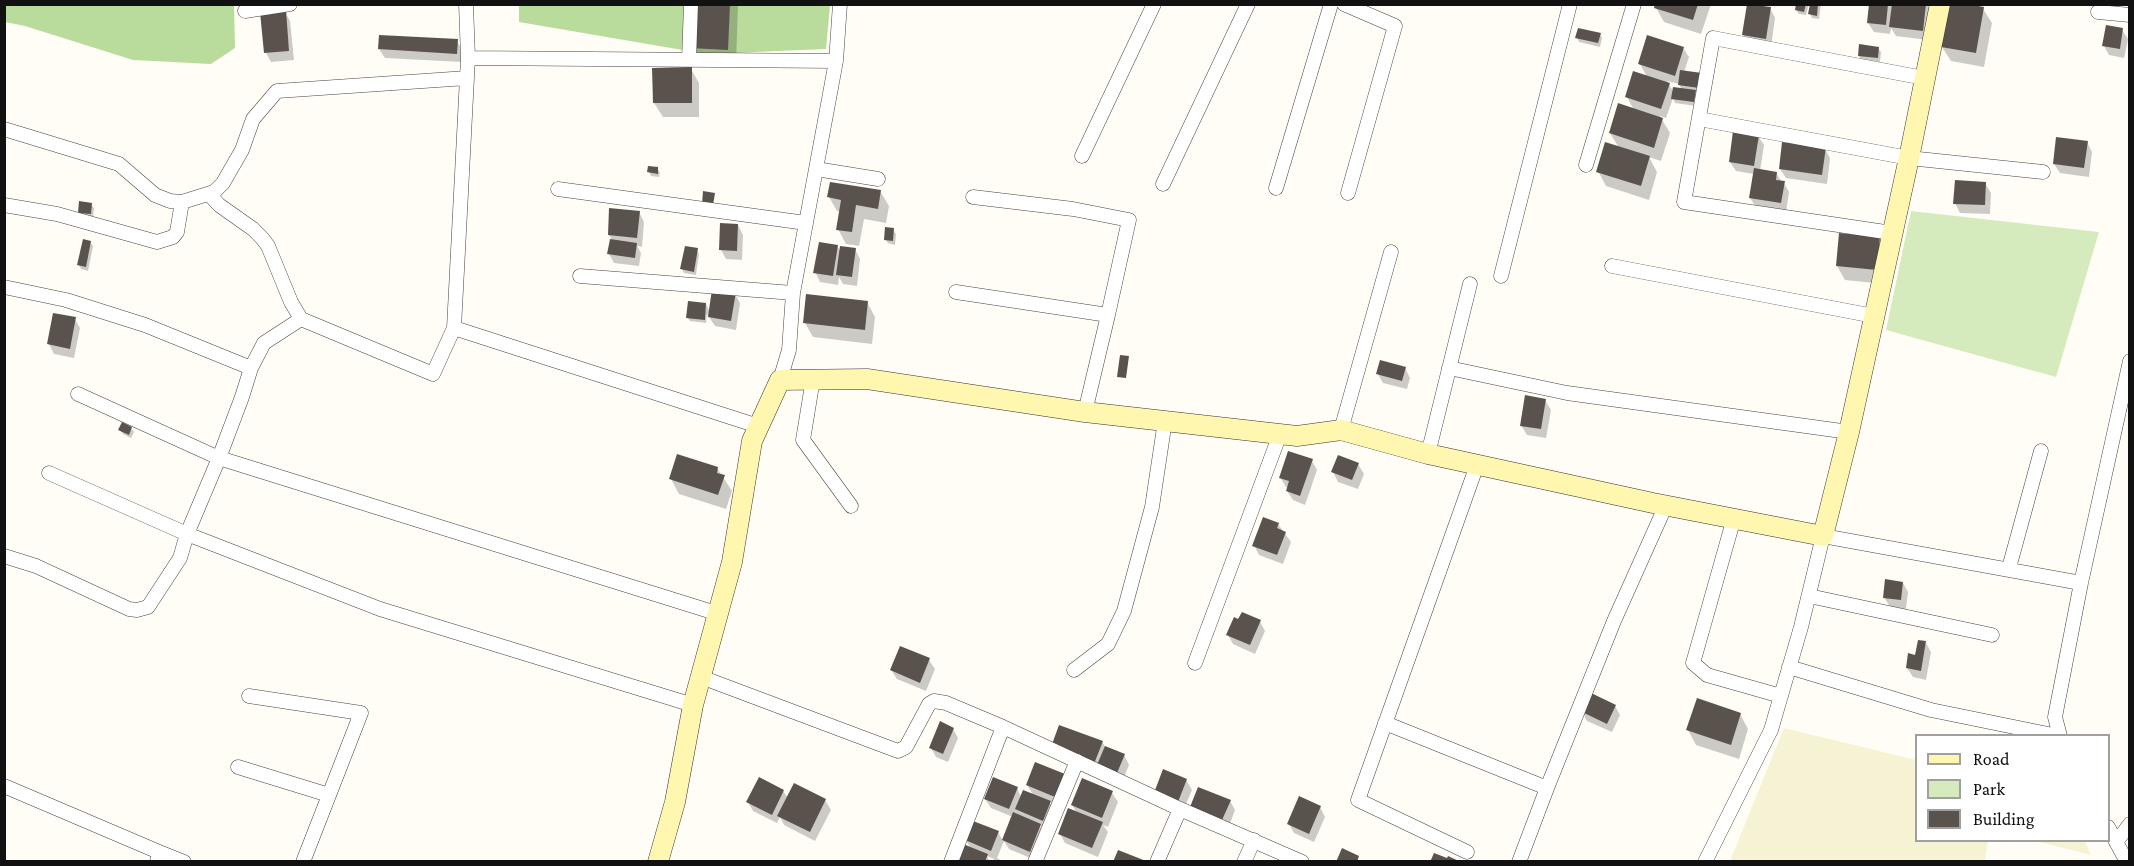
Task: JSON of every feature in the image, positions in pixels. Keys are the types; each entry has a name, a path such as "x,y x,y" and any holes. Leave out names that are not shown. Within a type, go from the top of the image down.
{"street":[{"path":"245,10 290,4"},
{"path":"209,194 219,205 253,229 268,246 291,302 301,319 433,374 454,328 468,58 466,4"},
{"path":"689,60 691,4"},
{"path":"658,861 675,802 693,705 732,562 752,441 780,380 789,350 793,293 836,61 840,4"},
{"path":"1082,156 1154,4"},
{"path":"1163,184 1248,4"},
{"path":"1276,188 1331,4"},
{"path":"1344,4 1395,26 1348,193"},
{"path":"1501,276 1570,4"},
{"path":"1586,165 1634,4"},
{"path":"1705,861 1771,730 1809,596 1849,432 1909,159 1940,4"},
{"path":"2098,12 2130,15"},
{"path":"1892,233 1684,202 1713,38 1924,78"},
{"path":"468,58 836,61"},
{"path":"4,129 119,164 155,195 170,201 182,202 209,194 223,183 242,150 253,119 277,92 467,78"},
{"path":"1700,119 1909,159 2043,172"},
{"path":"816,169 878,178"},
{"path":"558,189 806,223"},
{"path":"973,197 1073,209 1129,220 1085,412"},
{"path":"4,205 57,214 157,242 173,237 177,231 182,202"},
{"path":"1341,430 1391,252"},
{"path":"1612,266 1874,316"},
{"path":"580,276 793,293"},
{"path":"1428,454 1470,284"},
{"path":"4,286 66,300 145,325 251,368"},
{"path":"956,292 1108,315"},
{"path":"4,556 36,566 129,609 137,610 147,607 180,558 187,534 219,458 251,368 264,343 301,319"},
{"path":"454,328 758,426"},
{"path":"2059,734 2055,717 2081,583 2130,361"},
{"path":"1449,368 1567,393 1849,432"},
{"path":"813,379 803,440 851,506"},
{"path":"780,380 867,379 1085,412 1297,436 1341,430 1428,454 1666,505 2081,583"},
{"path":"78,394 219,458 719,614"},
{"path":"1074,670 1108,644 1124,611 1152,507 1165,421"},
{"path":"1195,663 1280,434"},
{"path":"2008,568 2041,451"},
{"path":"1467,852 1358,800 1477,465"},
{"path":"49,473 187,534 380,609 693,705"},
{"path":"1520,861 1546,788 1614,621 1666,505"},
{"path":"1734,518 1693,663 1707,675 1781,696"},
{"path":"1809,596 1992,635"},
{"path":"1789,667 1931,710 2054,734"},
{"path":"701,677 895,751 906,747 926,708 934,701 946,703 1077,760 1180,809 1302,861"},
{"path":"249,696 361,713 303,861"},
{"path":"1385,723 1546,788"},
{"path":"951,861 1003,727"},
{"path":"1035,861 1077,760"},
{"path":"238,767 329,795"},
{"path":"4,786 158,857 184,861"},
{"path":"1157,861 1180,809"},
{"path":"2116,842 2130,824"},
{"path":"2110,829 2127,861"},
{"path":"1245,861 1254,840"}],"shaded area":[{"path":"1784,728 1915,760 1915,842 1988,842 1985,861 1730,861"},
{"path":"2039,842 2085,842 2091,855"}],"green space":[{"path":"4,5 234,5 235,48 211,64 133,60 25,26 5,22"},
{"path":"519,5 830,5 826,49 706,54 519,22"},
{"path":"1911,211 2099,232 2056,377 1886,330"}],"building":[{"path":"692,4 730,4 728,50 690,48"},
{"path":"1655,4 1698,4 1693,20 1654,8"},
{"path":"1747,4 1771,7 1766,39 1742,35"},
{"path":"1796,4 1806,4 1804,12 1795,10"},
{"path":"1810,4 1818,4 1817,16 1808,14"},
{"path":"1869,4 1888,4 1886,25 1867,23"},
{"path":"1892,4 1926,4 1923,31 1889,27"},
{"path":"1948,4 1984,7 1976,53 1941,47"},
{"path":"286,10 289,51 264,53 260,12"},
{"path":"2106,25 2123,28 2120,49 2102,46"},
{"path":"1578,28 1601,33 1598,43 1575,38"},
{"path":"379,35 458,39 457,54 378,49"},
{"path":"1647,35 1684,47 1675,76 1638,64"},
{"path":"1859,44 1879,47 1878,58 1858,56"},
{"path":"692,67 692,103 653,103 652,68"},
{"path":"1680,70 1702,73 1699,88 1678,85"},
{"path":"1633,71 1670,83 1661,109 1625,97"},
{"path":"1673,87 1696,90 1694,102 1671,99"},
{"path":"1618,103 1663,118 1654,148 1609,133"},
{"path":"1733,131 1759,135 1754,166 1729,162"},
{"path":"2056,137 2088,141 2084,168 2053,164"},
{"path":"1605,142 1650,156 1641,186 1596,172"},
{"path":"1782,142 1826,147 1822,175 1779,169"},
{"path":"648,166 658,167 658,174 647,172"},
{"path":"1754,168 1777,172 1776,180 1785,181 1781,203 1749,198"},
{"path":"1955,180 1986,182 1985,205 1953,204"},
{"path":"830,182 881,190 878,209 856,205 852,232 836,230 841,200 827,197"},
{"path":"703,191 715,193 713,205 702,204"},
{"path":"79,201 92,203 91,214 78,213"},
{"path":"609,208 640,211 637,238 608,235"},
{"path":"720,223 738,224 737,251 719,250"},
{"path":"885,227 894,228 893,241 884,240"},
{"path":"1839,233 1880,237 1877,270 1836,266"},
{"path":"83,239 91,241 86,267 77,265"},
{"path":"610,239 637,243 635,258 607,254"},
{"path":"819,242 838,245 833,276 813,273"},
{"path":"685,246 698,248 694,272 680,269"},
{"path":"840,246 856,248 852,277 836,275"},
{"path":"712,289 736,292 731,321 708,317"},
{"path":"806,294 868,301 865,330 803,323"},
{"path":"688,301 706,303 705,320 686,318"},
{"path":"53,313 76,317 70,349 47,344"},
{"path":"1120,355 1129,356 1126,378 1117,377"},
{"path":"1380,360 1406,367 1402,381 1376,374"},
{"path":"1525,395 1546,399 1541,429 1520,426"},
{"path":"122,422 132,427 129,435 118,430"},
{"path":"1288,451 1313,459 1300,496 1286,491 1289,481 1279,478"},
{"path":"677,454 718,467 717,473 725,475 718,495 669,479"},
{"path":"1338,455 1359,463 1352,480 1331,472"},
{"path":"1263,517 1279,523 1277,528 1286,532 1277,555 1252,546"},
{"path":"1885,579 1903,582 1901,600 1883,598"},
{"path":"1242,612 1261,620 1250,645 1226,635 1234,617 1238,619"},
{"path":"1918,640 1926,641 1921,671 1906,668 1908,653 1915,655"},
{"path":"900,646 930,658 920,683 890,670"},
{"path":"1589,692 1616,705 1607,724 1580,711"},
{"path":"1697,698 1741,713 1731,745 1686,730"},
{"path":"940,721 954,728 943,754 929,748"},
{"path":"1059,725 1103,741 1094,764 1051,747"},
{"path":"1105,746 1125,754 1117,773 1097,765"},
{"path":"1035,762 1065,774 1055,797 1026,785"},
{"path":"1163,769 1187,779 1178,802 1154,793"},
{"path":"759,777 784,790 772,815 746,802"},
{"path":"993,777 1018,787 1009,809 984,799"},
{"path":"1082,778 1113,791 1102,818 1071,805"},
{"path":"794,783 826,799 810,832 777,816"},
{"path":"1198,787 1231,800 1222,820 1190,807"},
{"path":"1023,790 1051,801 1043,821 1015,809"},
{"path":"1299,796 1321,806 1309,834 1287,824"},
{"path":"1068,808 1103,822 1092,848 1058,834"},
{"path":"1013,812 1041,824 1030,852 1002,840"},
{"path":"973,821 999,831 991,851 965,840"},
{"path":"963,844 988,854 985,862 956,862"},
{"path":"1342,848 1359,856 1357,862 1336,862"},
{"path":"1118,850 1146,861 1146,862 1113,862"},
{"path":"1434,853 1447,858 1448,856 1461,862 1430,862"}]}
